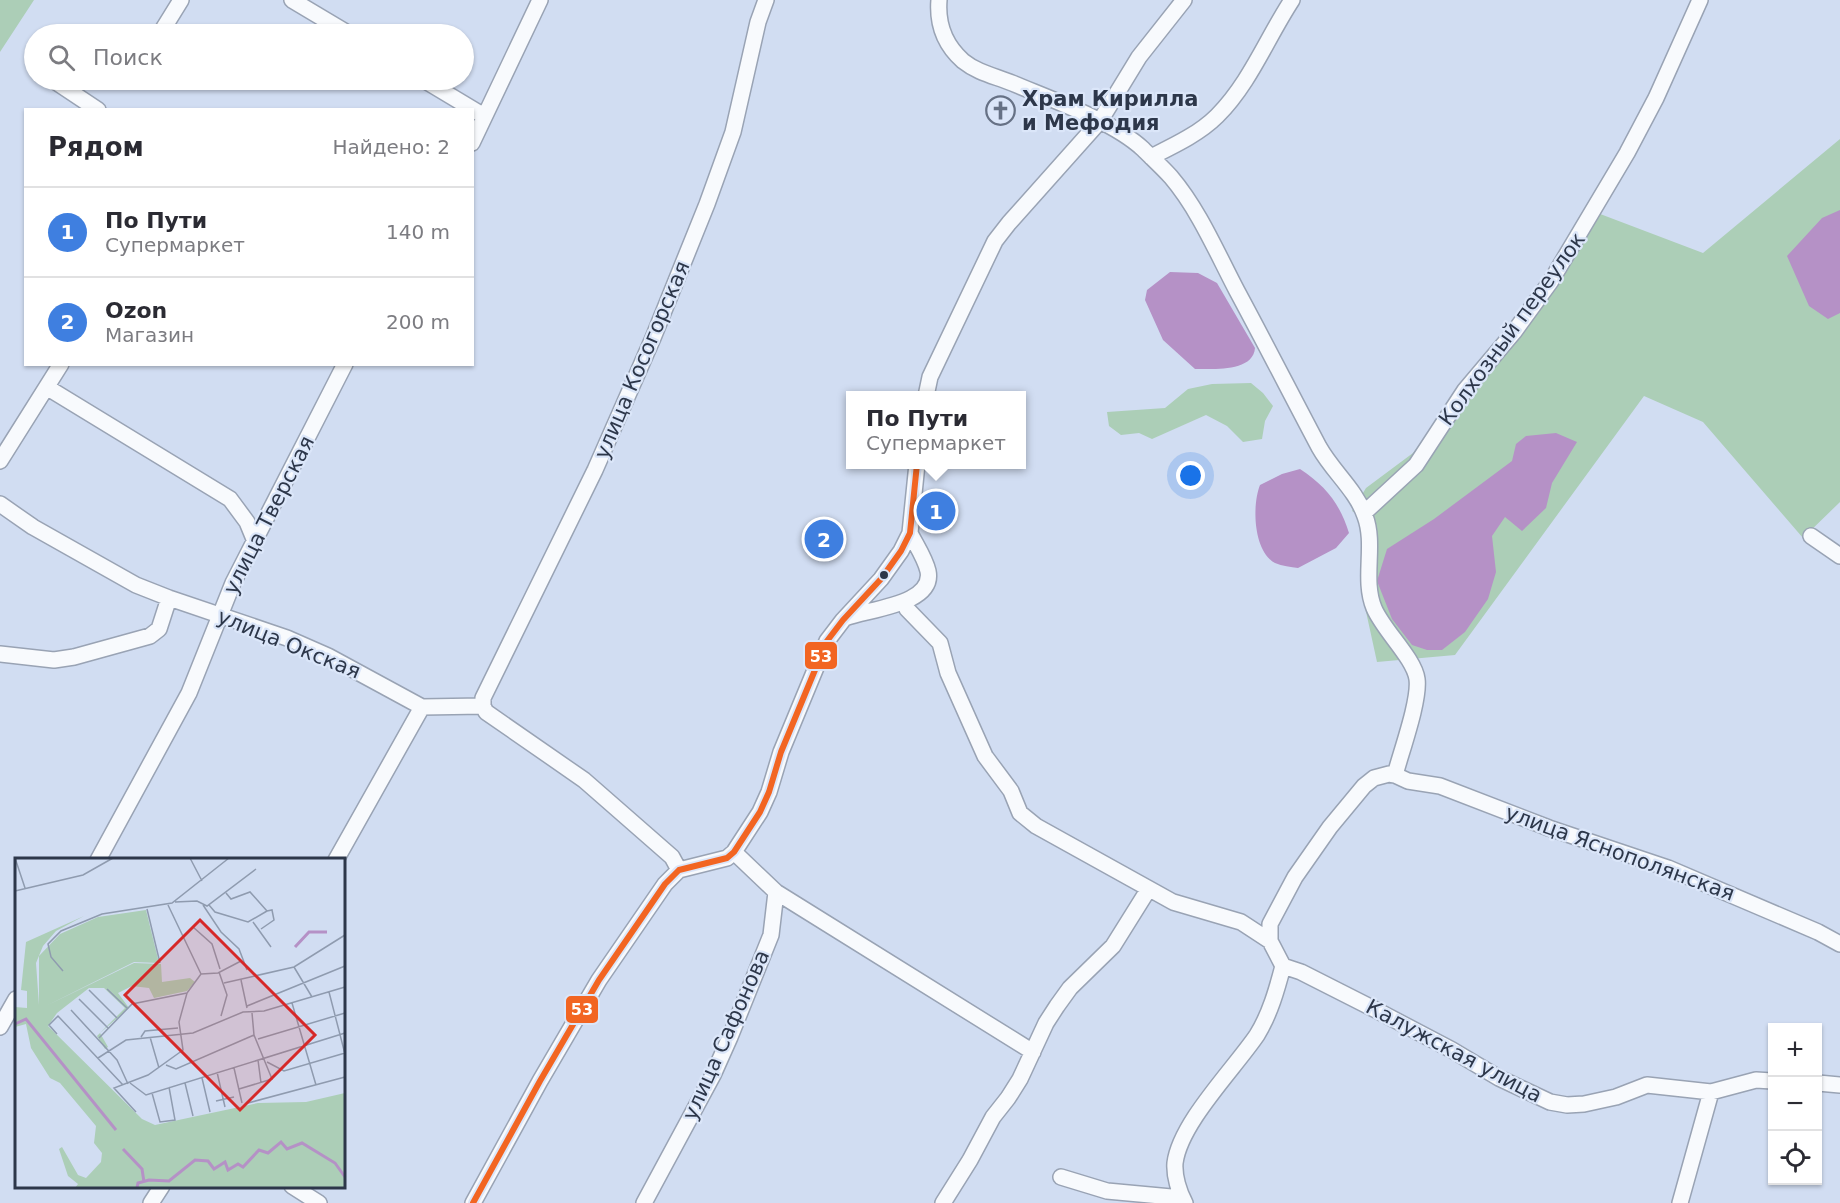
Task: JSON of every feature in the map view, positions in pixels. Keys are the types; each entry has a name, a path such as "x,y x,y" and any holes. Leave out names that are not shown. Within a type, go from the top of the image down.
{"street":[{"path":"166,24 181,0"},
{"path":"292,0 332,24"},
{"path":"474,138 540,0"},
{"name":"улица Косогорская","path":"483,706 483,698 595,470 708,204 734,132 758,22 766,0"},
{"path":"939,0 939,23 956,54 980,72 1009,82 1100,122 1128,137 1171,177 1197,215 1321,451 1356,498 1364,513 1370,528 1371,602 1376,614 1414,669 1417,681 1413,709 1395,775 1382,775 1368,783 1330,827 1295,877 1271,920 1270,941 1283,966 1274,999 1257,1034 1200,1110 1179,1148 1175,1169 1184,1200 1107,1191 1061,1177"},
{"path":"927,391 930,377 995,241 1100,122 1139,57 1184,0"},
{"path":"1151,157 1187,138 1218,115 1256,62 1292,0"},
{"name":"Колхозный переулок","path":"1364,513 1416,465 1465,390 1514,332 1551,281 1628,153 1656,98 1700,0"},
{"path":"68,90 95,108"},
{"path":"441,90 471,108"},
{"path":"474,110 484,116"},
{"path":"0,462 60,366"},
{"name":"улица Тверская","path":"99,858 189,693 254,539 344,366"},
{"path":"48,388 230,499 248,522 254,539"},
{"path":"474,1203 540,1081 599,980 665,884 679,870 727,858 734,852 763,807 781,752 830,636 881,579 901,551 910,533 917,469"},
{"name":"улица Окская","path":"0,504 33,527 136,585 328,656 422,707 483,706"},
{"path":"843,620 856,614 905,606 923,591 934,577 910,533"},
{"path":"1811,536 1840,556"},
{"path":"0,654 64,659 150,636 159,629 169,598"},
{"path":"905,606 940,643 948,673 974,735 988,762 1011,791 1023,816 1036,826 1148,890 1173,902 1241,922 1270,941"},
{"path":"483,706 486,712 584,780 672,857 679,870"},
{"path":"337,858 422,707"},
{"name":"улица Яснополянская","path":"1395,775 1408,781 1440,786 1548,828 1668,867 1818,932 1840,944"},
{"path":"734,852 776,892 1033,1052"},
{"path":"943,1203 993,1117 1020,1079 1057,1006 1070,988 1113,946 1148,890"},
{"name":"улица Сафонова","path":"644,1203 713,1076 730,1036 771,935 776,892"},
{"name":"Калужская улица","path":"1283,966 1301,972 1366,1004 1499,1078 1550,1102 1567,1105 1584,1104 1647,1085 1711,1092 1756,1080 1768,1081"},
{"path":"5,1024 15,1001"},
{"path":"1822,1083 1840,1084"},
{"path":"1680,1203 1711,1092"},
{"path":"152,1203 161,1188"},
{"path":"294,1188 319,1203"}],"green space":[{"path":"0,0 34,0 0,52"},
{"path":"1840,139 1840,502 1803,538 1703,422 1644,396 1455,655 1377,662 1365,607 1374,570 1376,525 1352,511 1366,488 1413,453 1544,280 1587,209 1703,253"},
{"path":"1251,383 1273,406 1265,421 1262,439 1243,442 1227,426 1206,415 1152,439 1139,433 1121,435 1109,426 1107,412 1165,408 1188,389 1212,384"}],"shaded area":[{"path":"1840,210 1840,313 1828,319 1809,306 1787,256 1822,218"},
{"path":"1170,272 1198,273 1217,283 1255,348 1253,356 1231,368 1195,369 1163,340 1145,300 1147,290"},
{"path":"1556,433 1577,442 1552,483 1546,508 1522,531 1505,517 1492,536 1496,572 1488,599 1465,632 1442,650 1427,650 1412,645 1392,619 1377,581 1387,549 1434,519 1512,461 1516,444 1526,436"},
{"path":"1300,469 1325,489 1341,513 1349,533 1336,548 1298,568 1275,563 1268,557 1258,538 1255,515 1260,485 1282,474"}],"transit line":[{"name":"53","path":"473,1203 599,980 665,884 679,870 727,858 734,852 760,812 769,792 781,752 827,641 881,579 901,551 910,533 916,469"}],"place":[{"name":"Храм Кирилла и Мефодия","path":"1001,111"},
{"name":"По Пути","path":"936,511"},
{"name":"Ozon","path":"824,539"}]}
